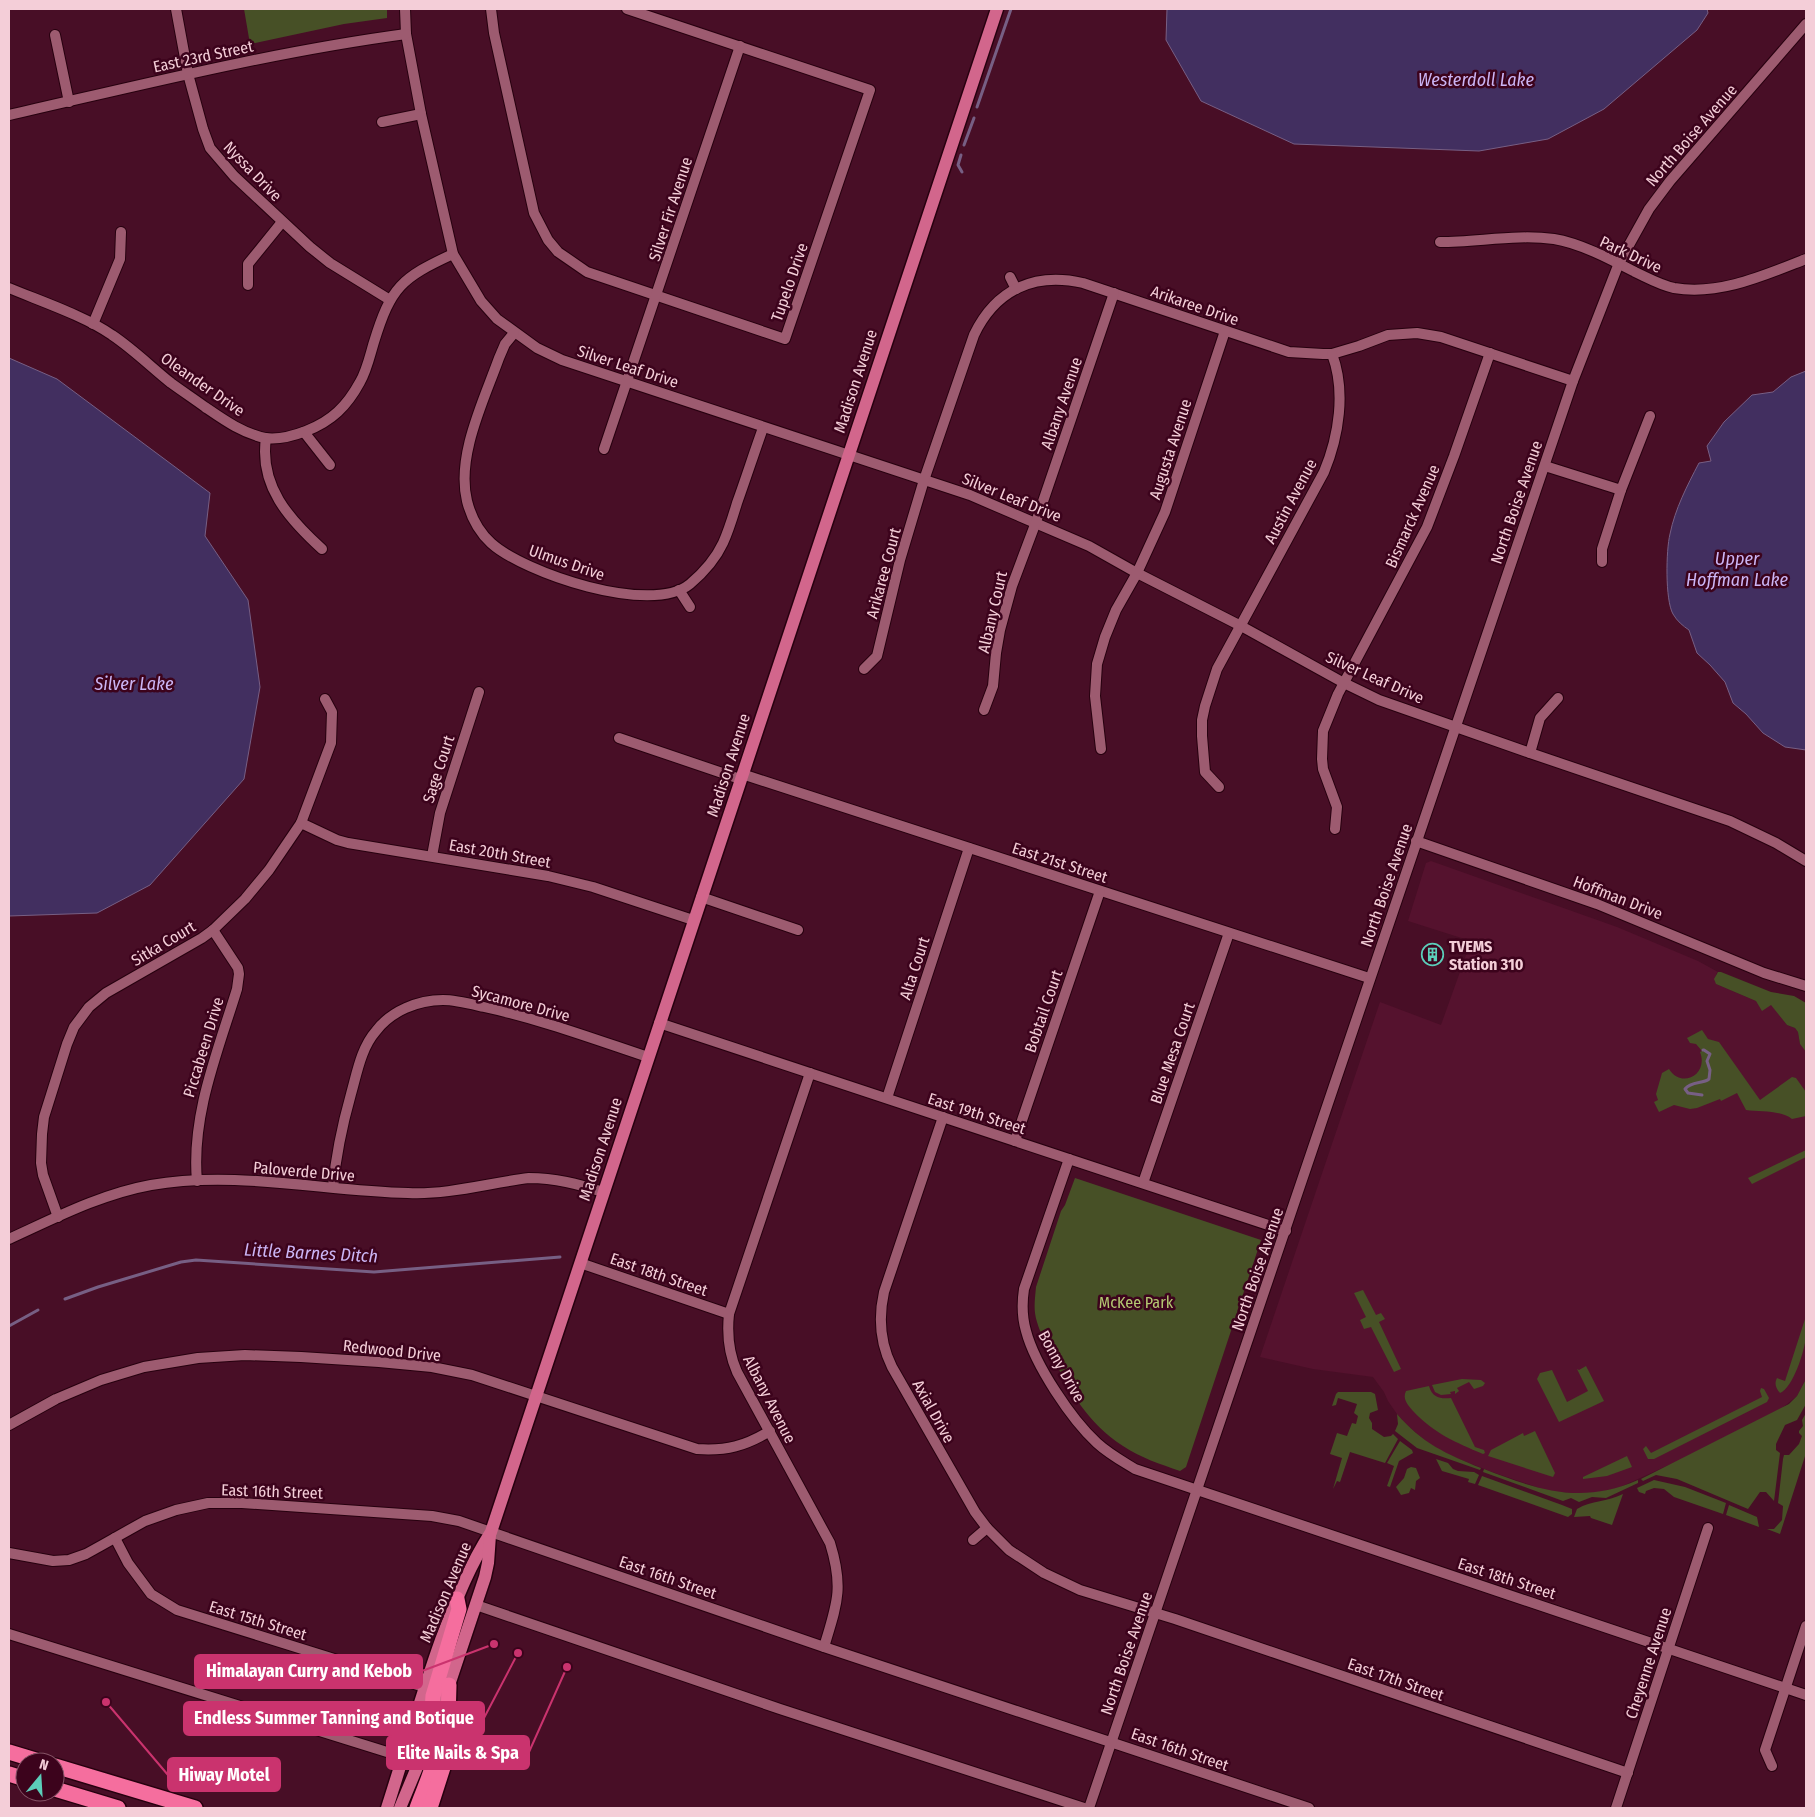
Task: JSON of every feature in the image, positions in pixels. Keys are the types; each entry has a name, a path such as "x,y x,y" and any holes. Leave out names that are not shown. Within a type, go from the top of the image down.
{"highway":[{"path":"417,1808 435,1756 433,1696 459,1609 457,1598"},
{"path":"430,1808 447,1755 449,1684"},
{"path":"65,1769 195,1808"},
{"path":"65,1792 118,1808"}],"main road":[{"name":"Madison Avenue","path":"400,1808 434,1725 476,1605 488,1563 491,1532 535,1397 997,9"},
{"name":"Madison Avenue","path":"387,1808 424,1687 457,1598 473,1560 491,1532"}],"street":[{"name":"Nyssa Drive","path":"176,9 188,74 210,148 234,176 310,247 330,263 390,300"},
{"name":"Silver Leaf Drive","path":"405,9 406,34 420,114 453,254 481,301 497,319 537,348 562,360 762,428 970,495 1090,546 1344,683 1401,708 1730,821 1806,861"},
{"name":"Tupelo Drive","path":"491,9 494,33 534,213 548,240 558,252 587,272 785,339 870,90 627,9"},
{"name":"North Boise Avenue","path":"1089,1808 1544,466 1573,382 1619,263 1639,225 1660,194 1806,24"},
{"name":"East 23rd Street","path":"9,115 188,74 314,48 406,34"},
{"path":"55,35 69,102"},
{"name":"Silver Fir Avenue","path":"604,449 740,46"},
{"path":"382,122 420,114"},
{"path":"248,285 248,264 282,222"},
{"path":"93,324 120,259 121,232"},
{"name":"Park Drive","path":"1440,242 1532,238 1555,239 1619,263 1665,286 1695,290 1730,285 1806,259"},
{"name":"Oleander Drive","path":"9,288 112,334 173,384 228,423 249,433 266,438 292,437 330,420 351,397 362,380 383,312 397,289 418,272 453,254"},
{"path":"1010,277 1016,289"},
{"name":"Arikaree Drive","path":"924,480 976,330 990,310 1016,289 1030,282 1066,279 1114,293 1289,352 1332,354 1388,335 1407,333 1441,337 1573,382"},
{"name":"Albany Avenue","path":"1036,522 1114,293"},
{"name":"Augusta Avenue","path":"1101,749 1095,696 1096,664 1116,610 1137,573 1165,512 1225,331"},
{"name":"Ulmus Drive","path":"514,333 505,344 499,358 468,446 464,486 475,523 482,534 503,552 533,568 602,590 633,595 657,594 679,590 689,584 708,566 724,543 762,428"},
{"name":"Bismarck Avenue","path":"1335,829 1337,807 1323,769 1322,739 1324,731 1344,683 1427,527 1490,353"},
{"name":"Austin Avenue","path":"1219,787 1205,772 1202,720 1208,692 1217,669 1329,459 1339,408 1338,377 1332,354"},
{"path":"1602,562 1602,549 1621,490 1650,416"},
{"path":"304,432 330,464"},
{"path":"266,438 264,449 265,465 274,493 304,532 322,549"},
{"path":"1544,466 1621,490"},
{"name":"Arikaree Court","path":"864,669 877,656 900,560 924,480"},
{"name":"Albany Court","path":"984,710 993,686 1000,630 1012,586 1036,522"},
{"path":"679,590 690,607"},
{"name":"Sage Court","path":"432,856 440,813 479,692"},
{"path":"1530,753 1540,718 1558,698"},
{"name":"Sitka Court","path":"58,1217 43,1176 41,1163 42,1134 44,1117 74,1027 89,1007 106,993 162,962 213,930 245,899 269,870 301,823 331,743 332,712 325,699"},
{"name":"East 21st Street","path":"619,738 969,848 1369,978"},
{"name":"East 20th Street","path":"301,823 337,840 548,876 593,888 693,920"},
{"name":"Hoffman Drive","path":"1416,841 1597,904 1764,973 1806,986"},
{"name":"Alta Court","path":"887,1098 969,848"},
{"name":"Bobtail Court","path":"1015,1141 1100,891"},
{"path":"701,897 798,930"},
{"name":"Piccabeen Drive","path":"197,1181 195,1153 200,1110 237,989 239,974 234,961 213,930"},
{"name":"Blue Mesa Court","path":"1143,1183 1229,933"},
{"name":"Sycamore Drive","path":"333,1187 339,1134 359,1064 367,1044 376,1030 406,1007 444,1000 510,1012 648,1057"},
{"name":"East 19th Street","path":"660,1023 1286,1231"},
{"name":"Albany Avenue","path":"810,1073 729,1314 729,1337 732,1361 830,1543 839,1581 837,1600 824,1647"},
{"name":"Axial Drive","path":"944,1117 884,1292 881,1308 881,1330 886,1356 955,1480 975,1512 987,1528 1009,1550 1025,1562 1060,1582 1156,1613"},
{"name":"Bonny Drive","path":"1069,1159 1024,1289 1022,1302 1030,1342 1065,1406 1097,1443 1135,1469 1198,1490"},
{"name":"Paloverde Drive","path":"9,1239 90,1203 124,1191 152,1185 197,1181 235,1180 425,1193 528,1178 541,1178 564,1180 603,1192"},
{"name":"East 18th Street","path":"580,1263 729,1314"},
{"name":"Redwood Drive","path":"9,1425 74,1391 101,1380 144,1367 198,1358 244,1355 370,1361 432,1367 472,1375 697,1449 719,1449 742,1445 770,1431"},
{"name":"East 18th Street","path":"1198,1490 1806,1695"},
{"name":"East 16th Street","path":"9,1553 40,1560 61,1561 86,1554 145,1521 176,1510 208,1503 242,1503 403,1512 459,1521 824,1647 1309,1808"},
{"path":"973,1540 987,1528"},
{"name":"Cheyenne Avenue","path":"1616,1808 1708,1528"},
{"name":"East 15th Street","path":"115,1538 128,1563 150,1594 177,1610 424,1687"},
{"path":"476,1605 780,1709 1084,1808"},
{"name":"East 17th Street","path":"1156,1613 1628,1773"},
{"path":"1772,1766 1765,1750 1806,1626"},
{"path":"9,1634 403,1757"}],"shaded area":[{"path":"1431,861 1617,927 1698,961 1718,972 1716,974 1716,984 1756,1001 1771,1004 1787,1025 1795,1028 1798,1032 1800,1044 1806,1052 1806,1379 1797,1396 1782,1408 1680,1460 1618,1488 1595,1493 1548,1491 1492,1472 1451,1456 1429,1444 1397,1414 1373,1377 1313,1369 1260,1357 1380,1002 1441,1025 1471,941 1408,921 1426,863"}],"green space":[{"path":"244,9 387,9 387,18 344,24 250,44"},
{"path":"1718,972 1771,992 1794,996 1806,1003 1806,1052 1800,1044 1798,1032 1795,1028 1787,1025 1771,1005 1762,1011 1756,1001 1716,984 1714,979"},
{"path":"1702,1030 1708,1039 1719,1042 1760,1100 1792,1077 1796,1078 1806,1092 1806,1116 1792,1119 1782,1114 1746,1110 1737,1093 1721,1101 1720,1099 1697,1108 1690,1109 1674,1105 1659,1112 1654,1102 1658,1100 1656,1094 1662,1073 1669,1069 1674,1075 1686,1078 1692,1077 1701,1067 1700,1052 1702,1051 1696,1044 1690,1043 1687,1038"},
{"path":"1806,1150 1806,1157 1752,1184 1748,1178"},
{"name":"McKee Park","path":"1075,1178 1261,1240 1186,1467 1180,1471 1137,1454 1123,1446 1090,1417 1072,1393 1038,1326 1035,1309 1036,1287 1061,1211"},
{"path":"1363,1290 1376,1315 1381,1313 1385,1319 1379,1322 1401,1369 1394,1372 1371,1327 1364,1329 1360,1320 1366,1317 1354,1293"},
{"path":"1806,1316 1806,1334 1801,1359 1794,1376 1785,1390 1780,1393 1776,1386 1776,1380 1777,1378 1785,1381"},
{"path":"1586,1366 1604,1401 1559,1422 1537,1379 1540,1373 1552,1370 1567,1402 1588,1391 1577,1369 1579,1370"},
{"path":"1462,1379 1481,1380 1485,1383 1483,1386 1474,1389 1469,1382 1457,1388 1459,1391 1455,1394 1455,1391 1450,1392 1451,1394 1441,1395 1435,1392 1432,1385"},
{"path":"1806,1379 1806,1404 1797,1420 1785,1425 1776,1444 1776,1450 1780,1453 1774,1501 1766,1492 1760,1492 1748,1509 1677,1479 1656,1475 1643,1481 1641,1479 1789,1404 1797,1396"},
{"path":"1429,1386 1432,1393 1437,1397 1451,1398 1475,1447 1484,1450 1485,1453 1483,1454 1446,1437 1429,1426 1411,1409 1405,1399 1406,1391"},
{"path":"1761,1388 1764,1389 1769,1398 1767,1402 1654,1459 1648,1459 1643,1449 1646,1446 1651,1453 1762,1397"},
{"path":"1338,1392 1371,1392 1375,1394 1378,1410 1370,1413 1369,1418 1372,1423 1372,1429 1384,1437 1393,1434 1398,1439 1385,1463 1350,1452 1340,1482 1337,1481 1333,1489 1342,1458 1330,1454 1337,1433 1347,1436 1352,1423 1356,1424 1358,1416 1354,1413 1357,1404 1338,1398 1336,1405 1332,1406"},
{"path":"1806,1413 1806,1453 1780,1534 1767,1529 1774,1529 1782,1520 1783,1506 1778,1503 1783,1459 1784,1455 1789,1455 1799,1444 1802,1436 1799,1431 1803,1426 1802,1420"},
{"path":"1397,1414 1416,1433 1435,1447 1481,1468 1480,1470 1417,1448 1395,1431 1398,1424"},
{"path":"1535,1431 1555,1473 1553,1477 1488,1456 1491,1450 1523,1433 1524,1436"},
{"path":"1400,1441 1412,1450 1413,1453 1399,1461 1390,1487 1387,1486 1394,1466 1387,1463"},
{"path":"1627,1456 1632,1467 1607,1476 1583,1479 1583,1477"},
{"path":"1436,1459 1448,1463 1453,1469 1458,1471 1474,1472 1479,1475 1475,1484 1468,1482 1469,1479 1442,1471"},
{"path":"1411,1467 1416,1468 1420,1478 1416,1481 1415,1490 1411,1488 1409,1493 1401,1495 1396,1487 1404,1478 1407,1469"},
{"path":"1484,1469 1523,1483 1560,1492 1597,1492 1617,1488 1638,1480 1638,1483 1606,1498 1592,1497 1579,1502 1571,1498 1563,1501 1483,1472"},
{"path":"1482,1476 1572,1509 1572,1514 1568,1517 1478,1485"},
{"path":"1654,1480 1685,1487 1726,1503 1723,1514 1674,1497 1664,1489 1654,1488 1646,1491 1645,1494 1639,1492 1637,1488"},
{"path":"1623,1494 1612,1525 1590,1516 1574,1517 1577,1509 1583,1506"},
{"path":"1729,1505 1757,1517 1759,1527 1726,1515"}],"water":[{"name":"Westerdoll Lake","path":"1167,9 1707,9 1708,13 1697,30 1604,109 1548,139 1479,151 1294,144 1201,101 1166,40"},
{"name":"Silver Lake","path":"9,358 57,379 210,493 205,536 248,600 260,687 244,779 150,885 97,913 9,916"},
{"name":"Upper Hoffman Lake","path":"1806,371 1806,750 1785,747 1763,733 1733,703 1725,682 1697,653 1689,630 1673,614 1670,607 1667,563 1672,525 1678,507 1699,463 1711,461 1707,446 1724,422 1752,395 1773,392 1791,377"}],"waterway":[{"name":"Little Barnes Ditch","path":"977,107 1011,9"},
{"name":"Little Barnes Ditch","path":"964,145 974,118"},
{"name":"Little Barnes Ditch","path":"961,155 958,165 962,172"},
{"path":"1702,1095 1688,1093 1685,1089 1690,1085 1709,1079 1710,1070 1707,1061 1710,1054 1703,1050"},
{"name":"Little Barnes Ditch","path":"65,1299 181,1262 196,1260 374,1272 560,1257"},
{"name":"Little Barnes Ditch","path":"9,1326 38,1310"}],"place":[{"name":"TVEMS Station 310","path":"1433,955"},
{"name":"Himalayan Curry and Kebob","path":"494,1644"},
{"name":"Endless Summer Tanning and Botique","path":"518,1653"},
{"name":"Elite Nails & Spa","path":"567,1667"},
{"name":"Hiway Motel","path":"106,1702"}]}
